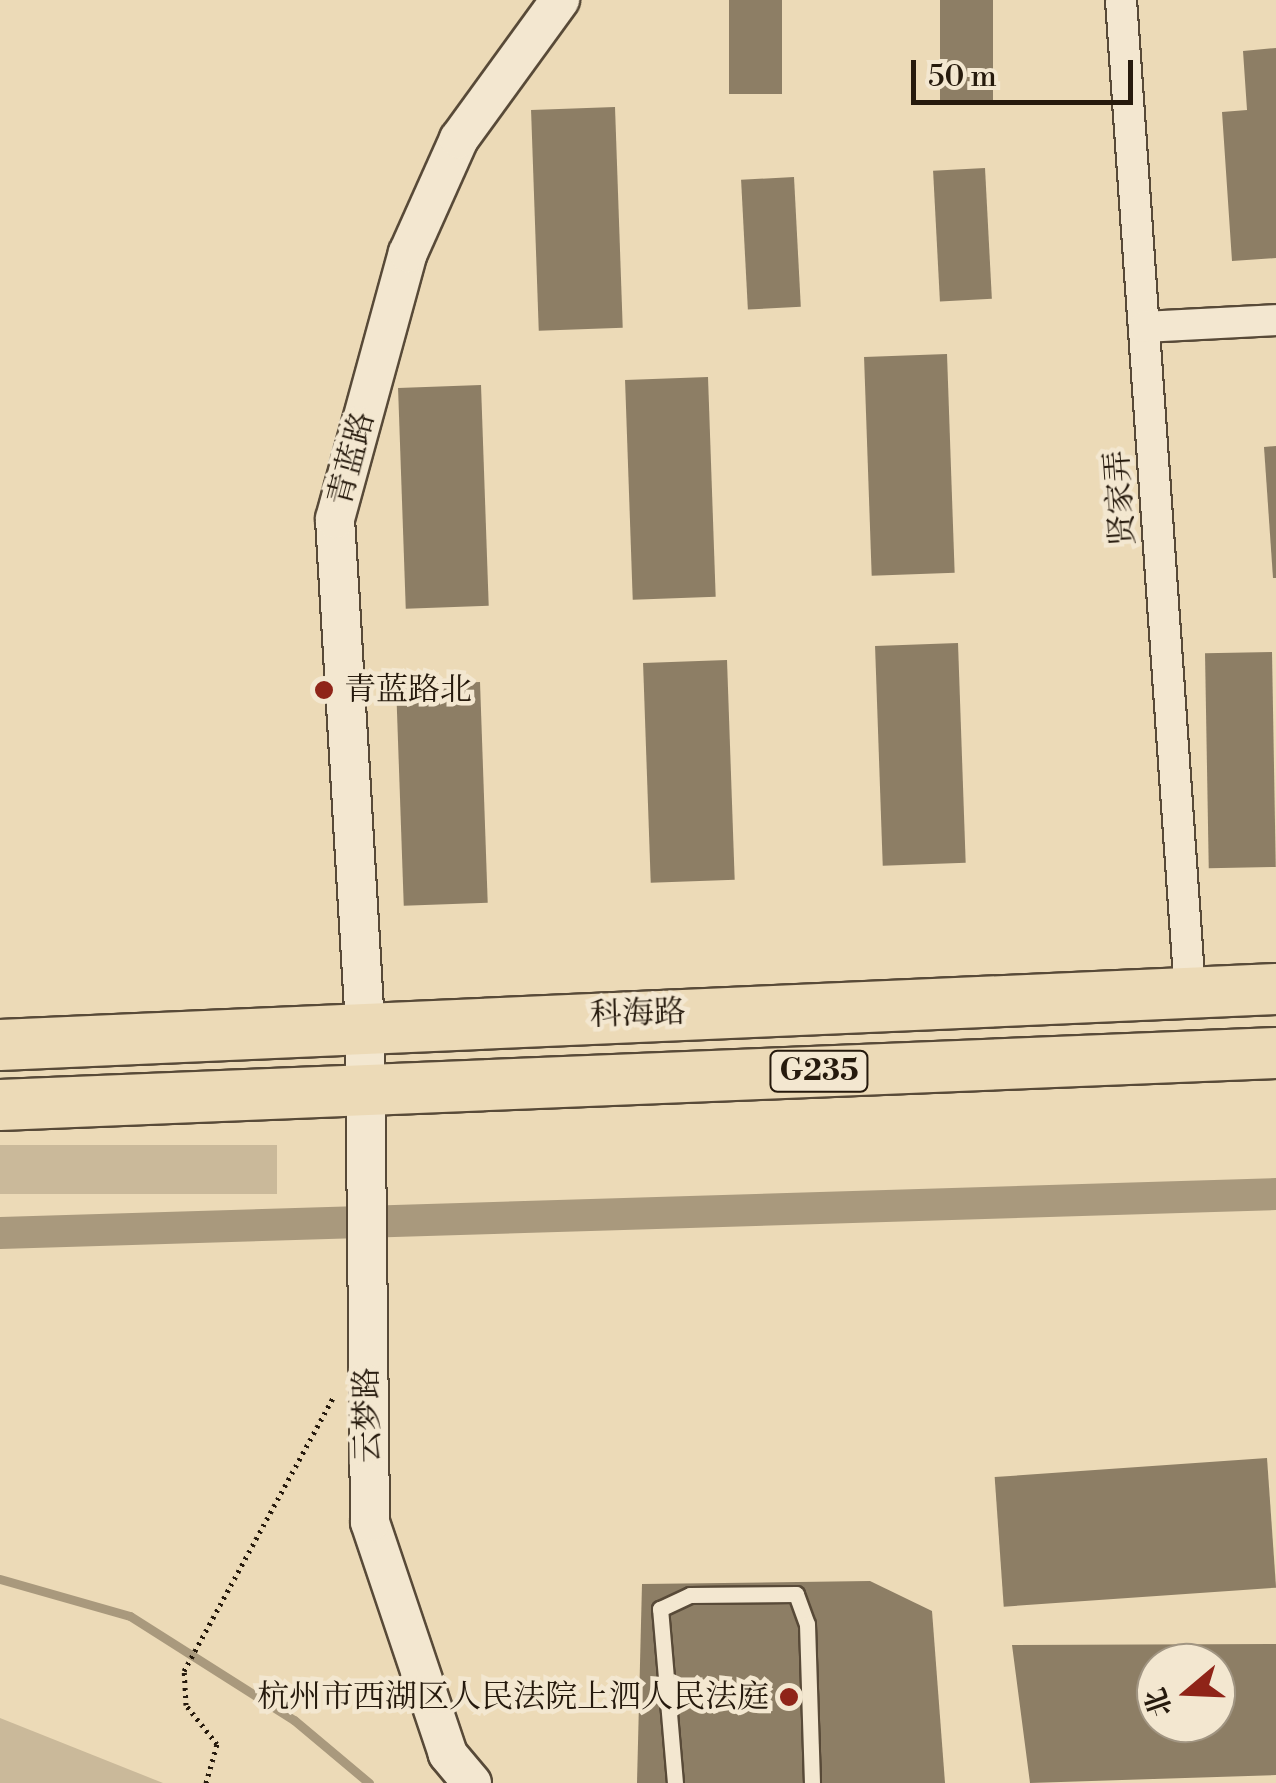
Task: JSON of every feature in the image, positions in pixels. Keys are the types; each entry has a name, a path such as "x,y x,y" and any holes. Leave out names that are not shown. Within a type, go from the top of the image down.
{"highway":[{"name":"科海路","path":"0,1045 366,1025 1276,989"},
{"name":"科海路","path":"0,1105 1276,1053"}],"street":[{"name":"青蓝路","path":"366,1025 335,519 408,253 459,139 560,0"},
{"name":"贤家弄","path":"1122,0 1190,992"},
{"path":"1144,327 1276,320"},
{"name":"云梦路","path":"366,1025 363,1088 370,1522 448,1754 472,1783"}],"lane":[{"path":"675,1783 660,1609 690,1595 796,1594 807,1624 812,1783"}],"path":[{"path":"206,1783 217,1744 186,1705 184,1671 344,1377"}],"shaded area":[{"path":"0,1145 277,1145 277,1194 0,1194"},
{"path":"0,1718 163,1783 0,1783"}],"building":[{"path":"729,0 782,0 782,94 729,94"},
{"path":"940,0 993,0 993,105 940,105"},
{"path":"1276,48 1276,258 1232,261 1222,112 1247,110 1243,51"},
{"path":"615,107 623,328 539,331 531,110"},
{"path":"985,168 992,299 940,302 933,171"},
{"path":"794,177 801,307 748,310 741,180"},
{"path":"947,354 955,573 872,576 864,357"},
{"path":"708,377 716,597 633,600 625,380"},
{"path":"481,385 489,606 406,609 398,388"},
{"path":"1276,446 1276,578 1273,578 1264,447"},
{"path":"958,643 966,863 883,866 875,646"},
{"path":"1272,652 1276,867 1209,868 1205,653"},
{"path":"727,660 735,880 651,883 643,663"},
{"path":"480,682 488,903 404,906 396,685"},
{"path":"1267,1458 1276,1588 1004,1607 995,1477"},
{"name":"杭州市西湖区人民法院上泗人民法庭","path":"870,1581 932,1611 945,1783 637,1783 642,1584"},
{"path":"1236,1644 1276,1644 1276,1775 1030,1783 1012,1645 1136,1645 1136,1743 1236,1743"}],"waterway":[{"path":"0,1233 1276,1194"},
{"path":"0,1579 130,1616 294,1720 369,1783"}],"place":[{"name":"青蓝路北","path":"324,690"},
{"name":"杭州市西湖区人民法院上泗人民法庭","path":"789,1697"}]}
